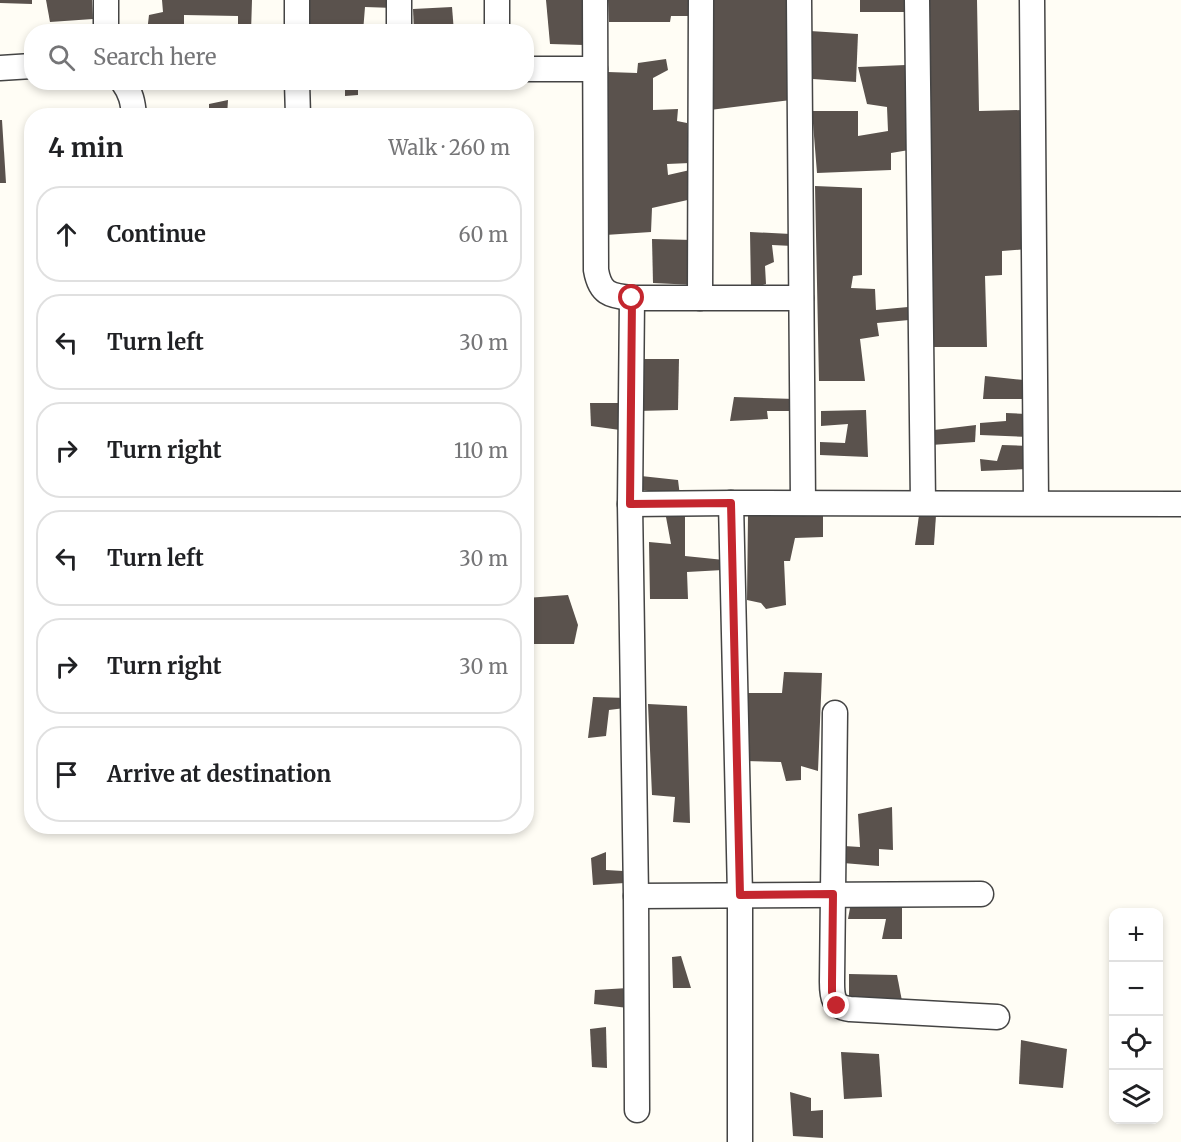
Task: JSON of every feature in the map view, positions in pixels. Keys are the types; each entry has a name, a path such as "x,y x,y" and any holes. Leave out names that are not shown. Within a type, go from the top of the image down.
{"street":[{"path":"106,0 106,24"},
{"path":"297,0 297,24"},
{"path":"399,0 399,24"},
{"path":"496,0 497,24"},
{"path":"595,0 596,270 598,282 606,292 616,297 801,297"},
{"path":"700,298 701,0"},
{"path":"799,0 803,503"},
{"path":"917,0 923,503"},
{"path":"1032,0 1036,503"},
{"path":"0,68 24,66"},
{"path":"534,69 595,69"},
{"path":"129,90 134,108"},
{"path":"297,90 298,108"},
{"path":"632,298 630,504 637,1110"},
{"path":"731,503 740,895 740,1142"},
{"path":"630,504 1181,504"},
{"path":"835,713 832,992 837,1006 850,1009 997,1017"},
{"path":"636,896 981,894"}],"building":[{"path":"0,0 32,0 32,4 0,3"},
{"path":"46,0 92,0 93,19 50,22"},
{"path":"162,0 252,0 251,24 238,24 238,16 184,15 184,24 148,24 149,15 163,12"},
{"path":"303,0 393,0 394,8 365,7 364,24 303,24"},
{"path":"546,0 584,0 584,45 550,44"},
{"path":"608,0 692,0 694,16 671,16 670,22 609,22"},
{"path":"708,0 793,0 791,100 710,110"},
{"path":"860,0 907,0 906,12 860,12"},
{"path":"924,0 977,0 979,111 1022,110 1027,249 1002,251 1002,275 985,276 987,347 929,347 932,144"},
{"path":"452,7 453,24 414,24 413,9"},
{"path":"810,31 858,34 856,82 813,79"},
{"path":"666,59 668,70 653,78 653,110 678,109 677,121 687,123 690,163 667,164 668,175 690,170 692,199 652,208 651,232 605,235 608,72 637,73 638,63"},
{"path":"906,65 909,150 891,153 891,170 817,173 812,111 858,111 858,136 888,131 887,107 867,104 858,67"},
{"path":"345,90 358,90 358,95 345,96"},
{"path":"228,100 228,108 209,108 209,104"},
{"path":"0,120 2,120 6,183 0,183"},
{"path":"815,186 862,188 862,275 853,276 851,288 875,289 876,310 908,307 909,320 877,323 879,336 860,339 865,381 819,381"},
{"path":"750,232 791,234 793,246 772,245 774,262 765,266 766,284 751,289"},
{"path":"652,239 693,240 695,285 653,283"},
{"path":"639,359 679,359 678,410 637,411"},
{"path":"985,376 1024,380 1025,399 983,399"},
{"path":"734,397 795,399 796,411 767,411 768,419 730,421"},
{"path":"590,403 620,403 620,430 591,426"},
{"path":"866,410 868,457 820,455 820,442 845,443 848,424 821,426 821,411"},
{"path":"1006,413 1026,414 1028,437 980,435 980,423 1006,421"},
{"path":"976,425 975,442 931,445 934,430"},
{"path":"1002,445 1028,446 1027,469 981,471 980,459 997,461"},
{"path":"641,476 678,480 680,496 642,490"},
{"path":"823,511 823,537 795,538 790,561 784,561 786,605 766,609 761,603 747,600 748,515"},
{"path":"685,514 685,556 724,560 723,570 687,572 688,599 650,599 649,542 671,544 666,517"},
{"path":"919,515 936,515 934,545 915,545"},
{"path":"568,595 578,625 574,644 534,644 534,597"},
{"path":"784,672 822,673 818,771 801,766 801,780 786,781 781,762 746,761 744,693 782,693"},
{"path":"593,697 627,698 625,708 609,710 606,736 588,738"},
{"path":"648,704 687,706 690,823 673,822 675,797 652,795"},
{"path":"892,807 893,850 879,849 879,866 843,863 844,846 860,847 858,814"},
{"path":"606,852 606,870 623,871 625,883 593,885 591,858"},
{"path":"902,905 902,939 882,939 886,919 848,919 850,908"},
{"path":"681,956 691,988 673,988 672,957"},
{"path":"849,974 897,975 902,1001 849,1001"},
{"path":"628,988 628,1008 594,1004 595,990"},
{"path":"606,1027 607,1068 592,1067 590,1029"},
{"path":"1021,1040 1067,1049 1063,1088 1019,1084"},
{"path":"841,1052 879,1054 882,1097 844,1099"},
{"path":"790,1092 811,1098 811,1111 823,1110 823,1138 793,1136"}],"route":[{"path":"632,298 630,504 731,503 740,895 833,894 832,992 837,1006"}]}
